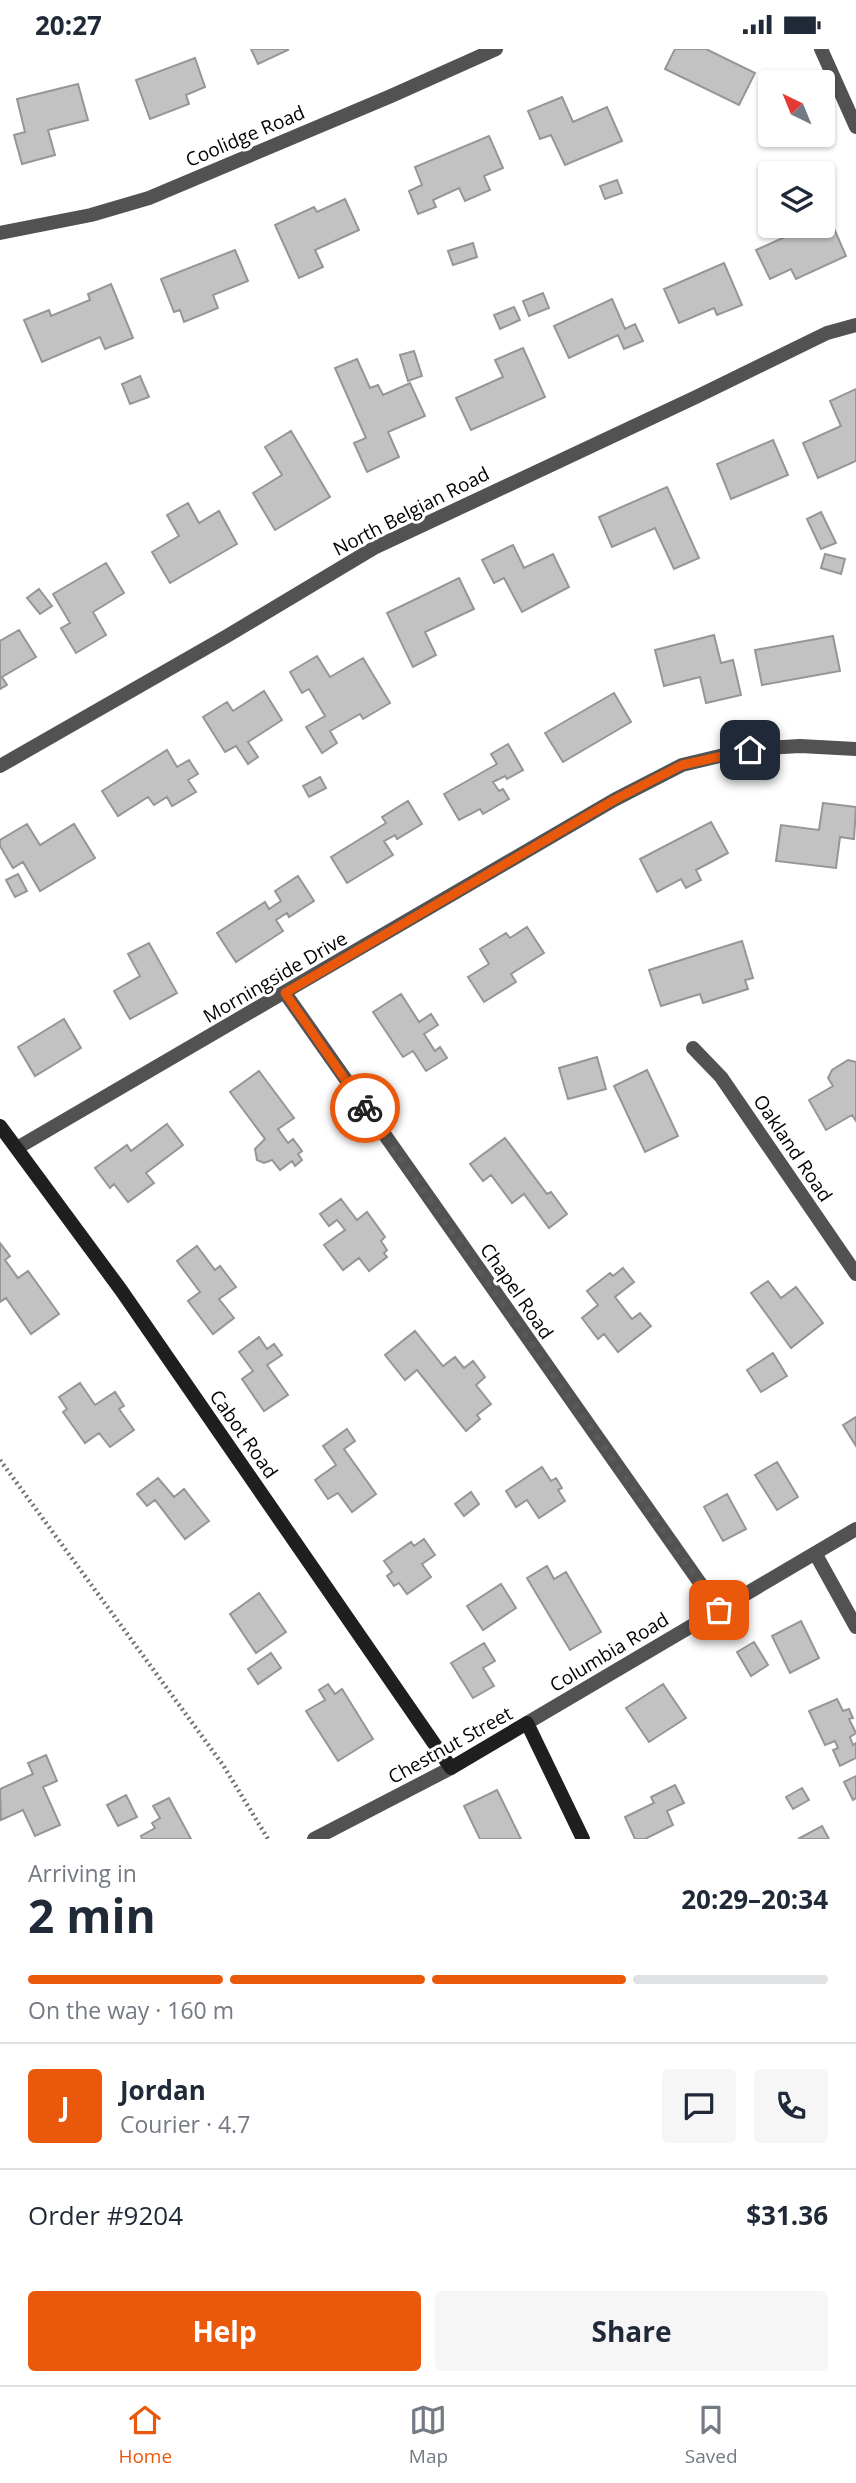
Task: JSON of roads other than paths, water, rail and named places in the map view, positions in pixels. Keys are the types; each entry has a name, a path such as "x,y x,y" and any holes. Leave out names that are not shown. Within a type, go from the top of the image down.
{"street":[{"name":"Coolidge Road","path":"0,233 90,215 149,198 496,49"},
{"path":"821,49 856,127"},
{"name":"North Belgian Road","path":"0,766 374,548 827,333 856,325"},
{"name":"Morningside Drive","path":"17,1148 614,800 682,765 750,750 800,746 856,749"},
{"name":"Chapel Road","path":"285,993 719,1610"},
{"name":"Oakland Road","path":"693,1048 721,1077 856,1274"},
{"name":"Cabot Road","path":"0,1126 121,1290 451,1768"},
{"name":"Columbia Road","path":"527,1723 856,1529"},
{"path":"816,1553 856,1627"},
{"name":"Chestnut Street","path":"314,1839 451,1768 527,1723 583,1839"}]}
